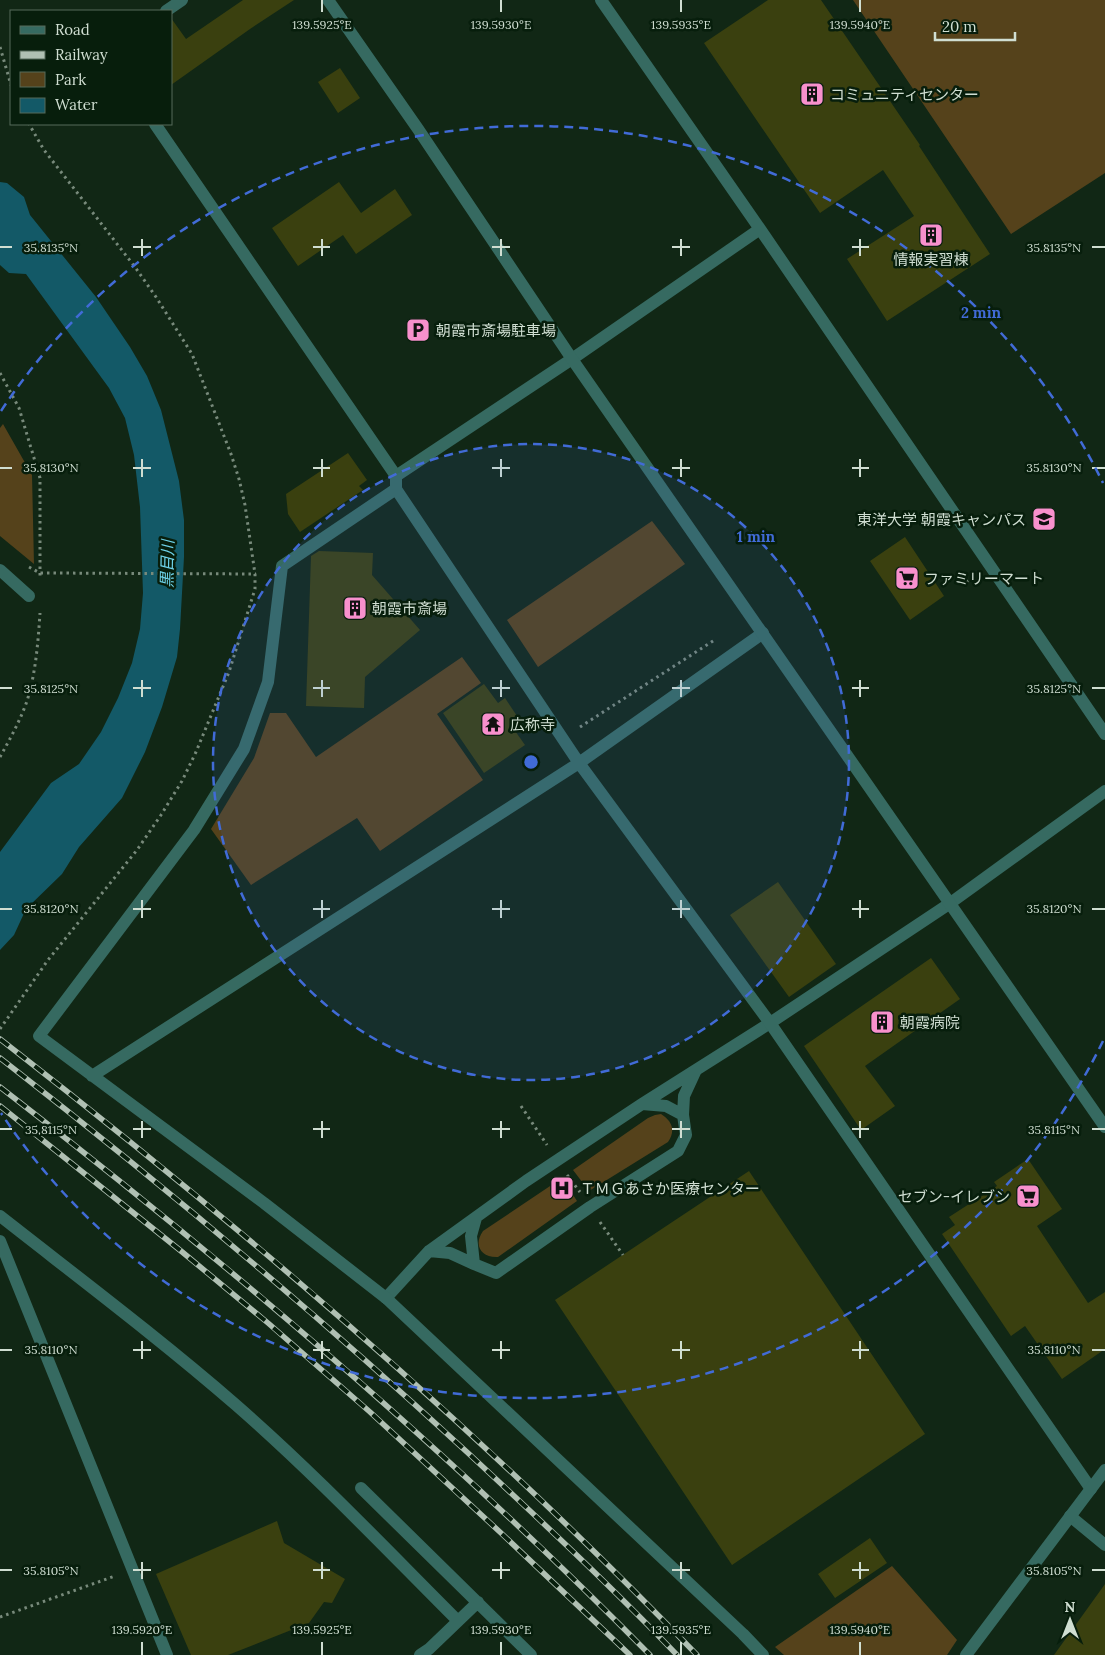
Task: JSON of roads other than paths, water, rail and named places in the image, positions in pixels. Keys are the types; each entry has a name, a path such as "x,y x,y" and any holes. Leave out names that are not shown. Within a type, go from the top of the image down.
{"street":[{"path":"167,10 182,0"},
{"path":"328,0 572,359 1105,1127"},
{"path":"601,0 1105,734"},
{"path":"156,125 396,483 579,763 770,1023 1091,1489"},
{"path":"760,229 396,483 282,566 268,682 244,749 194,830 39,1036 264,1203 386,1298 736,1627 763,1655"},
{"path":"0,570 29,596"},
{"path":"92,1076 579,763 763,633"},
{"path":"386,1298 429,1251 526,1181 949,904 1105,791"},
{"path":"429,1251 450,1253 496,1273 590,1206 678,1151 686,1135 683,1115 684,1096 696,1070"},
{"path":"642,1104 666,1106 683,1115"},
{"path":"0,1216 236,1404 303,1465 458,1621"},
{"path":"474,1264 471,1236 476,1218"},
{"path":"0,1241 167,1655"},
{"path":"966,1655 1105,1470"},
{"path":"362,1488 530,1655"},
{"path":"1070,1516 1105,1545"},
{"path":"420,1655 429,1649 478,1602"}],"water":[{"name":"黒目川","path":"0,182 7,183 24,197 30,215 96,297 147,376 161,410 179,481 184,520 184,557 177,657 162,707 145,752 122,798 79,847 62,874 26,909 14,935 0,950 0,852 51,783 79,764 101,732 118,698 132,663 140,629 143,593 140,507 134,455 125,418 109,388 26,274 9,273 0,265"}],"railway":[{"path":"0,1039 182,1184 360,1335 532,1491 697,1655"},
{"path":"0,1058 120,1153 354,1351 548,1527 677,1655"},
{"path":"0,1087 169,1221 335,1360 495,1505 650,1655"},
{"path":"0,1106 268,1323 370,1412 630,1655"}],"place":[{"name":"コミュニティセンター","path":"812,94"},
{"name":"情報実習棟","path":"931,235"},
{"name":"朝霞市斎場駐車場","path":"418,330"},
{"name":"東洋大学 朝霞キャンパス","path":"1044,519"},
{"name":"ファミリーマート","path":"907,578"},
{"name":"朝霞市斎場","path":"355,608"},
{"name":"広称寺","path":"493,724"},
{"name":"朝霞病院","path":"882,1022"},
{"name":"ＴＭＧあさか医療センター","path":"562,1188"},
{"name":"セブン-イレブン","path":"1028,1196"}]}
